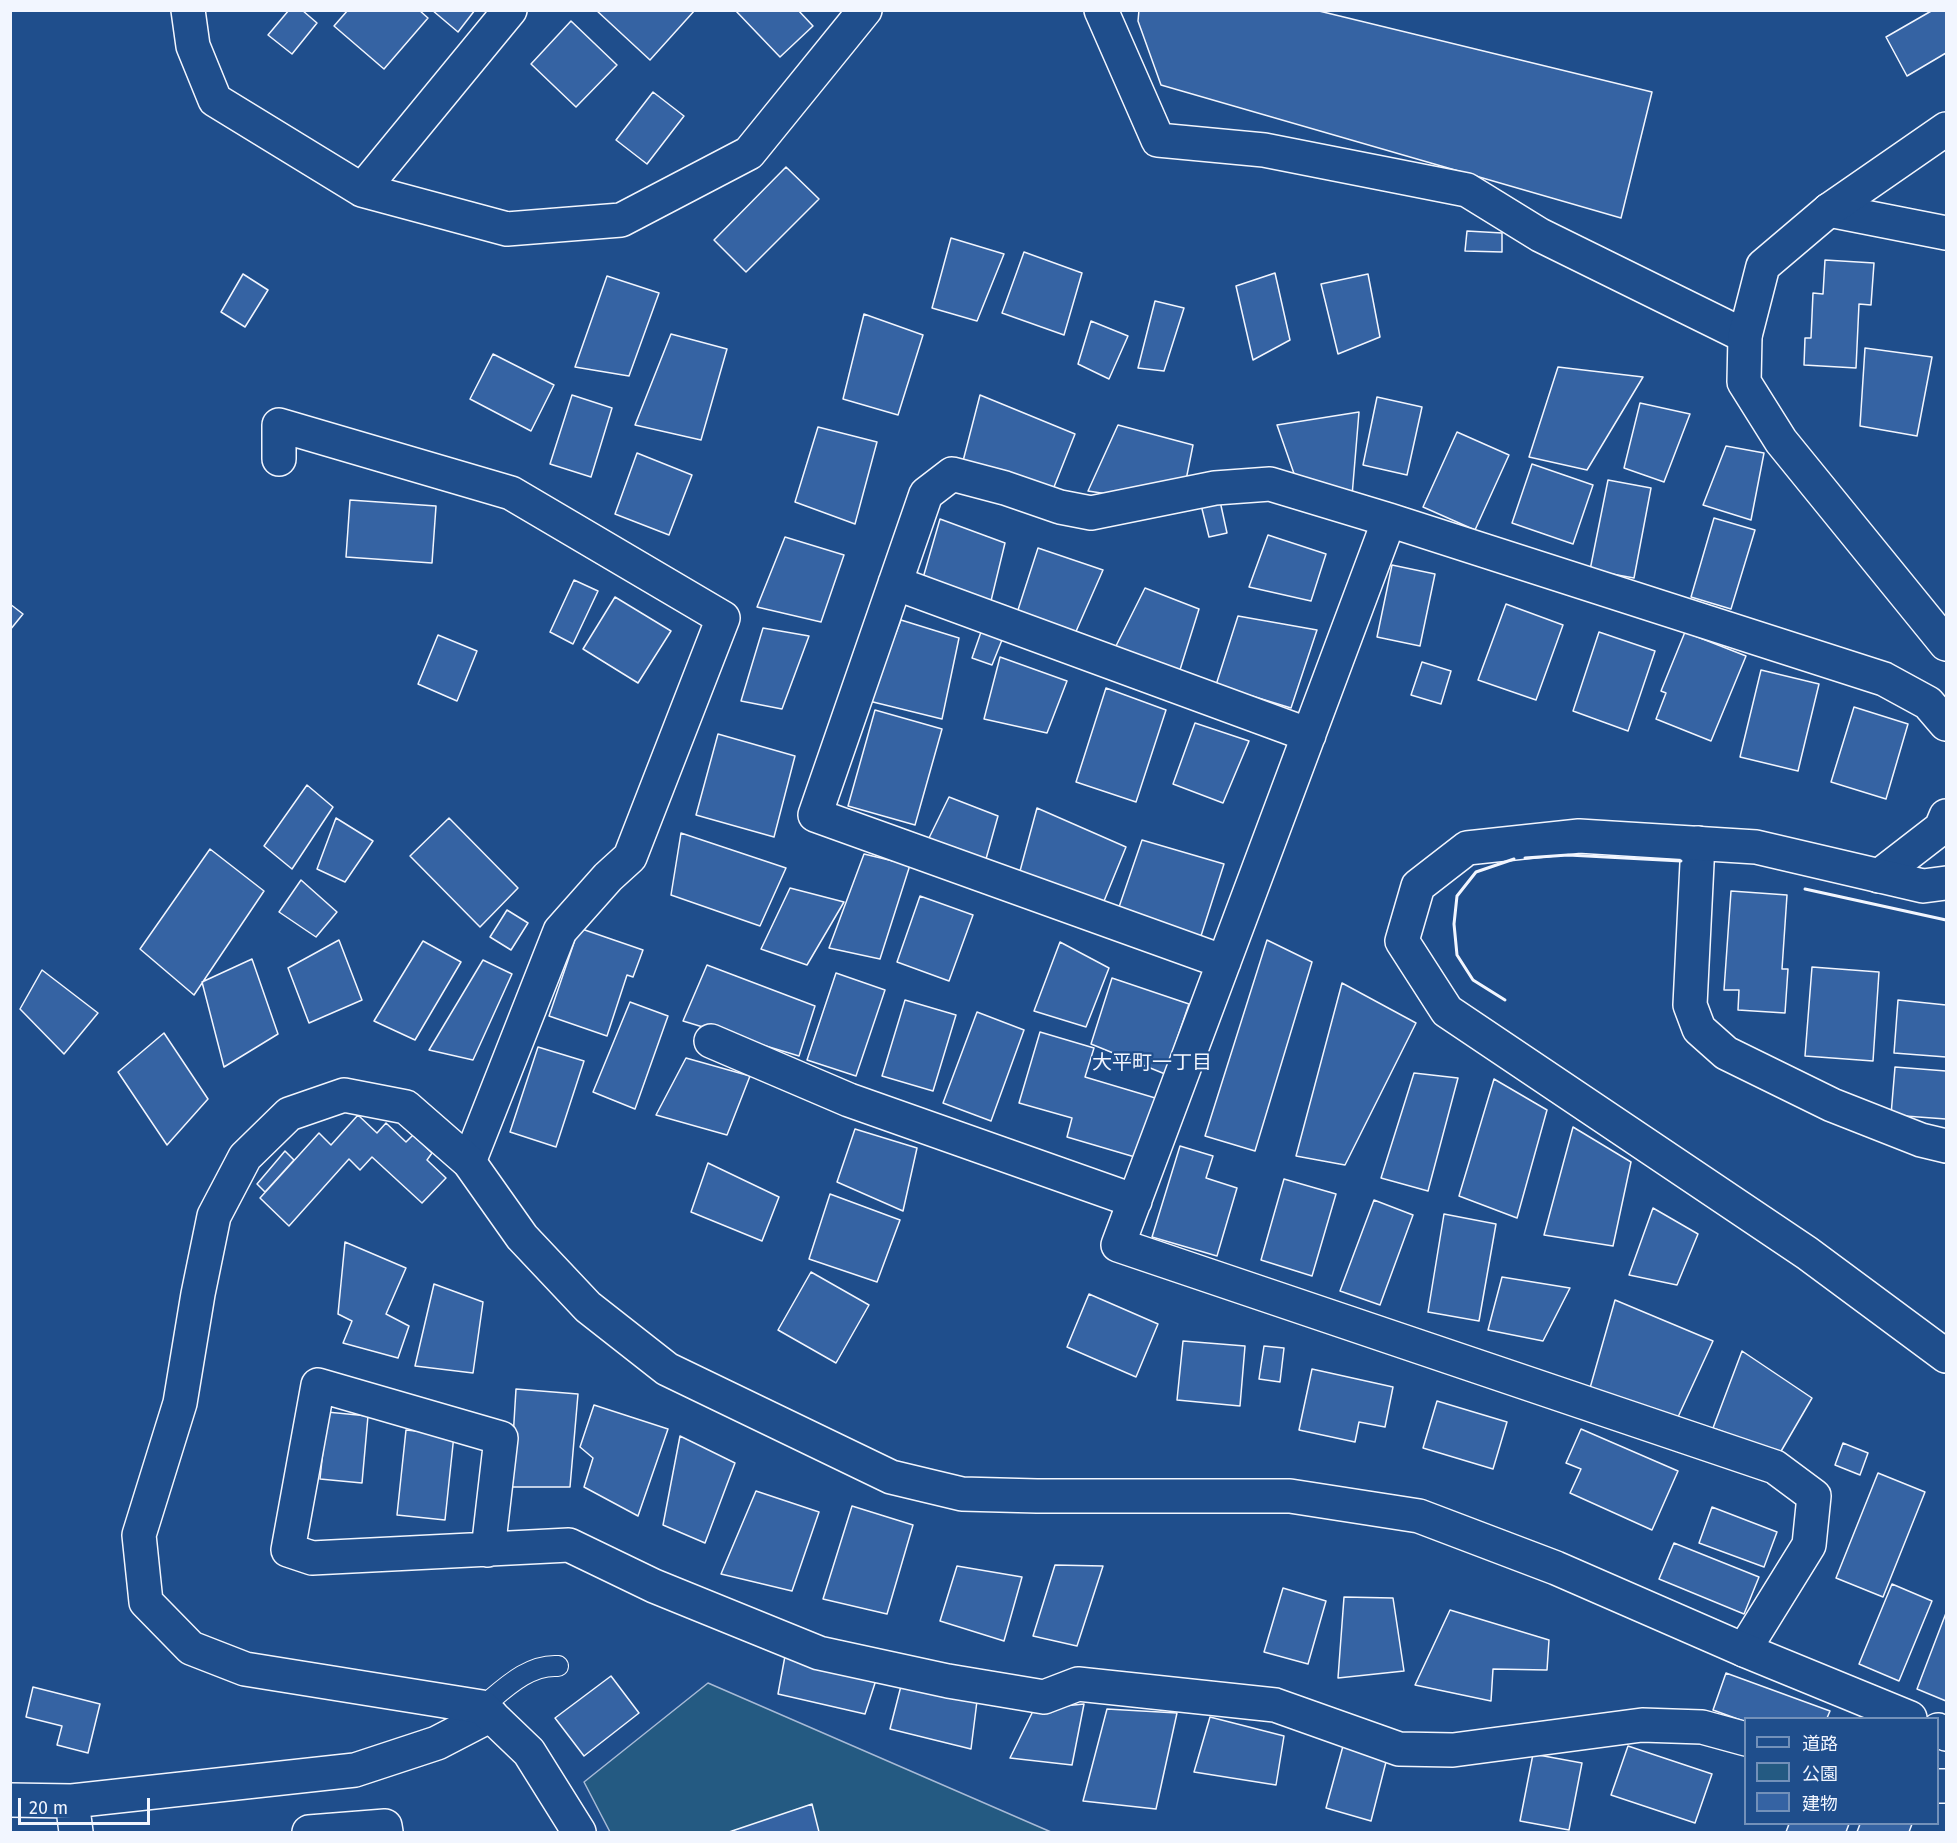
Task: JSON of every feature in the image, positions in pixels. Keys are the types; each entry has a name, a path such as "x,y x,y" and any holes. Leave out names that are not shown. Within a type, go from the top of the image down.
{"street":[{"path":"188,10 193,46 215,100 362,190 507,229 621,220 749,153 865,10"},
{"path":"362,190 510,10"},
{"path":"1101,10 1158,140 1264,150 1467,190 1540,235 1745,336"},
{"path":"1947,129 1829,210 1763,266 1745,336 1744,382 1781,441 1947,644"},
{"path":"1829,210 1947,234"},
{"path":"279,459 279,425 511,493 723,618 630,857 608,877 560,931 469,1162"},
{"path":"1224,962 815,815 926,494 952,474 1005,488 1060,507 1091,513 1215,488 1270,484 1884,679 1928,703 1947,724"},
{"path":"1389,520 1118,1245 1775,1467 1814,1496 1809,1545 1744,1650"},
{"path":"895,583 1309,735"},
{"path":"1879,876 1941,828 1947,816"},
{"path":"1947,883 1923,886 1756,847 1579,836 1467,848 1418,886 1402,941 1447,1011 1808,1253 1947,1356"},
{"path":"1698,843 1690,1005 1699,1029 1726,1053 1832,1105 1921,1140 1947,1146"},
{"path":"711,1041 849,1100 1135,1201"},
{"path":"579,1833 528,1752 486,1711 245,1669 191,1648 146,1602 140,1535 180,1403 214,1216 245,1157 289,1114 344,1095 406,1107 469,1162 522,1237 580,1299 667,1369 891,1477 962,1494 1290,1496 1419,1516 1556,1568 1905,1717"},
{"path":"488,1550 501,1438 318,1385 288,1550 312,1557 488,1550 569,1545 654,1586 819,1653 948,1682 1044,1697 1078,1684 1275,1705 1399,1749 1453,1750 1642,1725 1702,1727 1744,1738"},
{"path":"10,1800 72,1801 355,1770 437,1743 486,1711"},
{"path":"72,1801 76,1833"},
{"path":"309,1833 384,1826 386,1833"}],"lane":[{"path":"486,1711 520,1676 550,1665 558,1666"}],"green space":[{"path":"708,1683 1051,1832 610,1832 584,1782"}],"building":[{"path":"289,10 302,10 317,23 292,54 268,35"},
{"path":"348,10 419,10 428,18 384,69 334,26"},
{"path":"432,10 475,10 458,32"},
{"path":"596,10 695,10 650,60"},
{"path":"735,10 798,10 813,26 780,57"},
{"path":"1139,10 1315,10 1652,92 1621,218 1161,85 1138,21"},
{"path":"1933,10 1946,10 1946,53 1907,76 1886,37"},
{"path":"571,21 617,65 576,107 531,64"},
{"path":"653,92 684,116 647,164 616,140"},
{"path":"786,167 819,199 746,272 714,240"},
{"path":"1467,231 1502,233 1502,252 1465,251"},
{"path":"951,238 1004,254 977,321 932,308"},
{"path":"1024,252 1082,273 1064,335 1002,313"},
{"path":"1825,260 1874,263 1871,305 1859,304 1856,368 1804,365 1805,338 1811,338 1813,293 1823,294"},
{"path":"1275,273 1290,340 1253,360 1236,286"},
{"path":"243,274 268,290 245,327 221,312"},
{"path":"1368,274 1380,337 1338,354 1321,284"},
{"path":"607,276 659,293 629,376 575,367"},
{"path":"1155,301 1184,308 1164,371 1138,368"},
{"path":"864,314 923,335 898,415 843,399"},
{"path":"1091,321 1128,336 1109,379 1078,364"},
{"path":"671,334 727,349 701,440 635,425"},
{"path":"1865,348 1932,357 1917,436 1860,426"},
{"path":"493,354 554,385 531,431 470,399"},
{"path":"1558,367 1643,377 1587,470 1529,457"},
{"path":"572,395 612,408 591,477 550,464"},
{"path":"980,395 1075,434 1052,492 963,461"},
{"path":"1377,397 1422,407 1407,475 1363,465"},
{"path":"1640,403 1690,414 1664,482 1624,468"},
{"path":"1359,412 1352,496 1298,485 1277,425"},
{"path":"1118,425 1193,445 1186,480 1134,498 1088,491"},
{"path":"818,427 877,442 855,524 795,502"},
{"path":"1457,432 1509,455 1475,530 1423,507"},
{"path":"1726,446 1764,453 1751,520 1703,505"},
{"path":"637,453 692,475 669,535 615,514"},
{"path":"1532,464 1593,485 1573,544 1512,523"},
{"path":"1608,480 1651,488 1634,578 1590,570"},
{"path":"350,500 436,506 432,563 346,557"},
{"path":"1220,501 1227,533 1209,537 1201,505"},
{"path":"1714,518 1755,530 1731,609 1691,597"},
{"path":"940,519 1005,543 990,605 923,578"},
{"path":"1268,535 1326,554 1311,601 1249,587"},
{"path":"785,537 844,555 821,622 757,607"},
{"path":"1038,548 1103,570 1074,636 1017,613"},
{"path":"1392,565 1435,574 1420,646 1377,637"},
{"path":"574,580 598,591 573,644 550,632"},
{"path":"1145,588 1199,609 1179,673 1115,648"},
{"path":"615,597 671,631 638,683 583,649"},
{"path":"10,604 23,614 10,630"},
{"path":"1506,604 1563,625 1536,700 1478,680"},
{"path":"1238,616 1317,630 1291,708 1216,685"},
{"path":"901,620 959,638 942,719 869,701"},
{"path":"763,628 809,636 782,709 741,701"},
{"path":"981,632 1002,640 992,665 972,658"},
{"path":"1599,632 1655,651 1628,731 1573,711"},
{"path":"1685,632 1746,656 1711,741 1656,719 1666,693 1661,691"},
{"path":"438,635 477,651 457,701 418,684"},
{"path":"1000,657 1067,681 1047,733 984,719"},
{"path":"1422,662 1451,671 1441,704 1411,695"},
{"path":"1761,670 1819,684 1798,771 1740,757"},
{"path":"1106,688 1166,710 1136,802 1076,782"},
{"path":"1854,707 1908,724 1886,799 1831,782"},
{"path":"875,710 942,729 915,825 848,806"},
{"path":"1195,723 1249,741 1223,803 1173,784"},
{"path":"718,734 795,756 774,837 696,815"},
{"path":"307,785 333,807 292,869 264,846"},
{"path":"949,797 998,816 986,859 928,840"},
{"path":"1037,808 1126,847 1102,906 1020,871"},
{"path":"336,818 373,841 345,882 317,869"},
{"path":"449,818 518,888 480,927 410,856"},
{"path":"681,833 786,868 760,926 671,895"},
{"path":"1142,840 1224,864 1200,939 1118,910"},
{"path":"210,849 264,891 194,995 140,949"},
{"path":"864,854 910,865 880,959 829,948"},
{"path":"301,880 337,912 316,937 279,912"},
{"path":"790,888 844,902 807,965 761,949"},
{"path":"1731,891 1787,895 1782,969 1788,969 1785,1013 1738,1010 1739,990 1724,990"},
{"path":"920,896 973,915 949,981 897,962"},
{"path":"507,910 528,923 511,950 490,937"},
{"path":"579,928 643,950 633,977 627,975 607,1036 549,1016"},
{"path":"339,940 362,1000 309,1023 288,968"},
{"path":"1267,940 1312,962 1255,1151 1205,1136"},
{"path":"423,941 461,962 415,1040 374,1021"},
{"path":"1060,942 1109,968 1086,1027 1034,1011"},
{"path":"252,959 278,1034 224,1067 202,982"},
{"path":"483,960 512,974 473,1060 429,1050"},
{"path":"707,965 815,1006 799,1056 683,1021"},
{"path":"1812,967 1879,972 1873,1061 1805,1056"},
{"path":"42,970 98,1013 64,1054 20,1009"},
{"path":"836,973 885,990 856,1076 807,1060"},
{"path":"1112,978 1189,1004 1165,1074 1091,1044"},
{"path":"1342,983 1416,1023 1345,1165 1296,1156"},
{"path":"905,1000 956,1015 933,1091 882,1076"},
{"path":"1898,1000 1946,1005 1946,1057 1894,1053"},
{"path":"630,1002 668,1016 635,1109 593,1092"},
{"path":"977,1012 1024,1030 991,1121 943,1103"},
{"path":"1040,1032 1094,1048 1085,1077 1162,1100 1145,1160 1067,1137 1072,1118 1019,1103"},
{"path":"164,1033 208,1099 167,1145 118,1072"},
{"path":"538,1047 584,1061 556,1147 510,1132"},
{"path":"686,1058 750,1076 727,1135 656,1115"},
{"path":"1895,1067 1946,1071 1946,1119 1891,1115"},
{"path":"1414,1073 1458,1078 1428,1191 1381,1178"},
{"path":"1494,1079 1547,1110 1517,1218 1459,1196"},
{"path":"358,1115 377,1133 386,1123 406,1142 413,1135 432,1153 427,1160 446,1178 422,1203 372,1157 360,1170 349,1159 289,1226 260,1198 319,1133 331,1145"},
{"path":"1573,1127 1631,1162 1613,1246 1544,1235"},
{"path":"855,1129 917,1148 903,1211 837,1182"},
{"path":"1180,1146 1213,1156 1206,1178 1237,1188 1217,1256 1152,1237"},
{"path":"285,1151 294,1160 265,1192 257,1184"},
{"path":"708,1163 779,1197 762,1241 691,1212"},
{"path":"1284,1179 1336,1194 1312,1276 1261,1260"},
{"path":"830,1194 900,1220 877,1282 809,1259"},
{"path":"1374,1200 1413,1215 1380,1305 1340,1291"},
{"path":"1653,1208 1698,1234 1677,1285 1629,1275"},
{"path":"1444,1214 1496,1224 1479,1321 1428,1312"},
{"path":"345,1242 406,1268 386,1314 409,1326 398,1358 343,1343 352,1321 338,1314"},
{"path":"811,1272 869,1305 836,1363 778,1330"},
{"path":"1502,1277 1570,1288 1543,1341 1488,1330"},
{"path":"434,1284 483,1302 473,1373 415,1366"},
{"path":"1089,1294 1158,1324 1136,1377 1067,1347"},
{"path":"1615,1300 1713,1341 1678,1417 1590,1388"},
{"path":"1183,1341 1245,1346 1240,1406 1177,1400"},
{"path":"1264,1346 1284,1348 1280,1382 1259,1379"},
{"path":"1742,1351 1812,1398 1780,1453 1713,1428"},
{"path":"1312,1369 1393,1387 1385,1427 1359,1422 1355,1442 1299,1430"},
{"path":"516,1389 578,1394 570,1487 510,1487"},
{"path":"1437,1401 1507,1422 1493,1469 1423,1448"},
{"path":"594,1405 668,1429 638,1516 584,1487 593,1458 580,1447"},
{"path":"327,1412 368,1416 362,1483 320,1479"},
{"path":"1581,1429 1678,1471 1652,1530 1570,1493 1581,1469 1566,1463"},
{"path":"406,1430 454,1435 445,1520 397,1515"},
{"path":"680,1436 735,1463 705,1543 663,1525"},
{"path":"1843,1443 1868,1453 1860,1475 1835,1465"},
{"path":"1878,1473 1925,1492 1883,1597 1836,1578"},
{"path":"756,1491 819,1512 792,1591 721,1574"},
{"path":"852,1506 913,1525 887,1614 823,1599"},
{"path":"1712,1507 1777,1532 1764,1567 1699,1543"},
{"path":"1674,1543 1759,1577 1744,1614 1659,1579"},
{"path":"1055,1565 1103,1566 1077,1646 1033,1636"},
{"path":"957,1566 1022,1577 1004,1641 940,1621"},
{"path":"1892,1584 1932,1601 1899,1681 1859,1664"},
{"path":"1283,1588 1326,1601 1308,1664 1264,1652"},
{"path":"1344,1597 1393,1598 1404,1671 1338,1678"},
{"path":"1450,1610 1549,1640 1547,1670 1493,1669 1491,1701 1415,1685"},
{"path":"1946,1613 1946,1701 1917,1689"},
{"path":"785,1656 876,1680 865,1714 778,1694"},
{"path":"1726,1673 1830,1711 1827,1717 1744,1717 1744,1721 1713,1710"},
{"path":"611,1676 639,1713 584,1756 555,1718"},
{"path":"901,1686 977,1701 971,1749 890,1729"},
{"path":"33,1687 100,1704 88,1753 57,1745 62,1726 26,1717"},
{"path":"1084,1704 1072,1765 1010,1758 1034,1709"},
{"path":"1107,1709 1177,1713 1156,1809 1083,1801"},
{"path":"1210,1717 1284,1736 1276,1785 1194,1772"},
{"path":"1343,1746 1387,1758 1371,1821 1326,1808"},
{"path":"1628,1746 1712,1774 1695,1823 1611,1795"},
{"path":"1533,1754 1582,1763 1569,1830 1520,1821"},
{"path":"812,1804 819,1832 729,1832"},
{"path":"1789,1825 1849,1825 1846,1832 1786,1832"},
{"path":"1860,1825 1912,1825 1909,1832 1857,1832"}],"wall":[{"path":"1525,858 1568,855 1681,861"},
{"path":"1505,1000 1473,980 1457,955 1454,924 1457,896 1476,872 1514,859"},
{"path":"1805,889 1946,920"}],"district":[{"name":"大平町一丁目","path":"1152,1063"}]}
